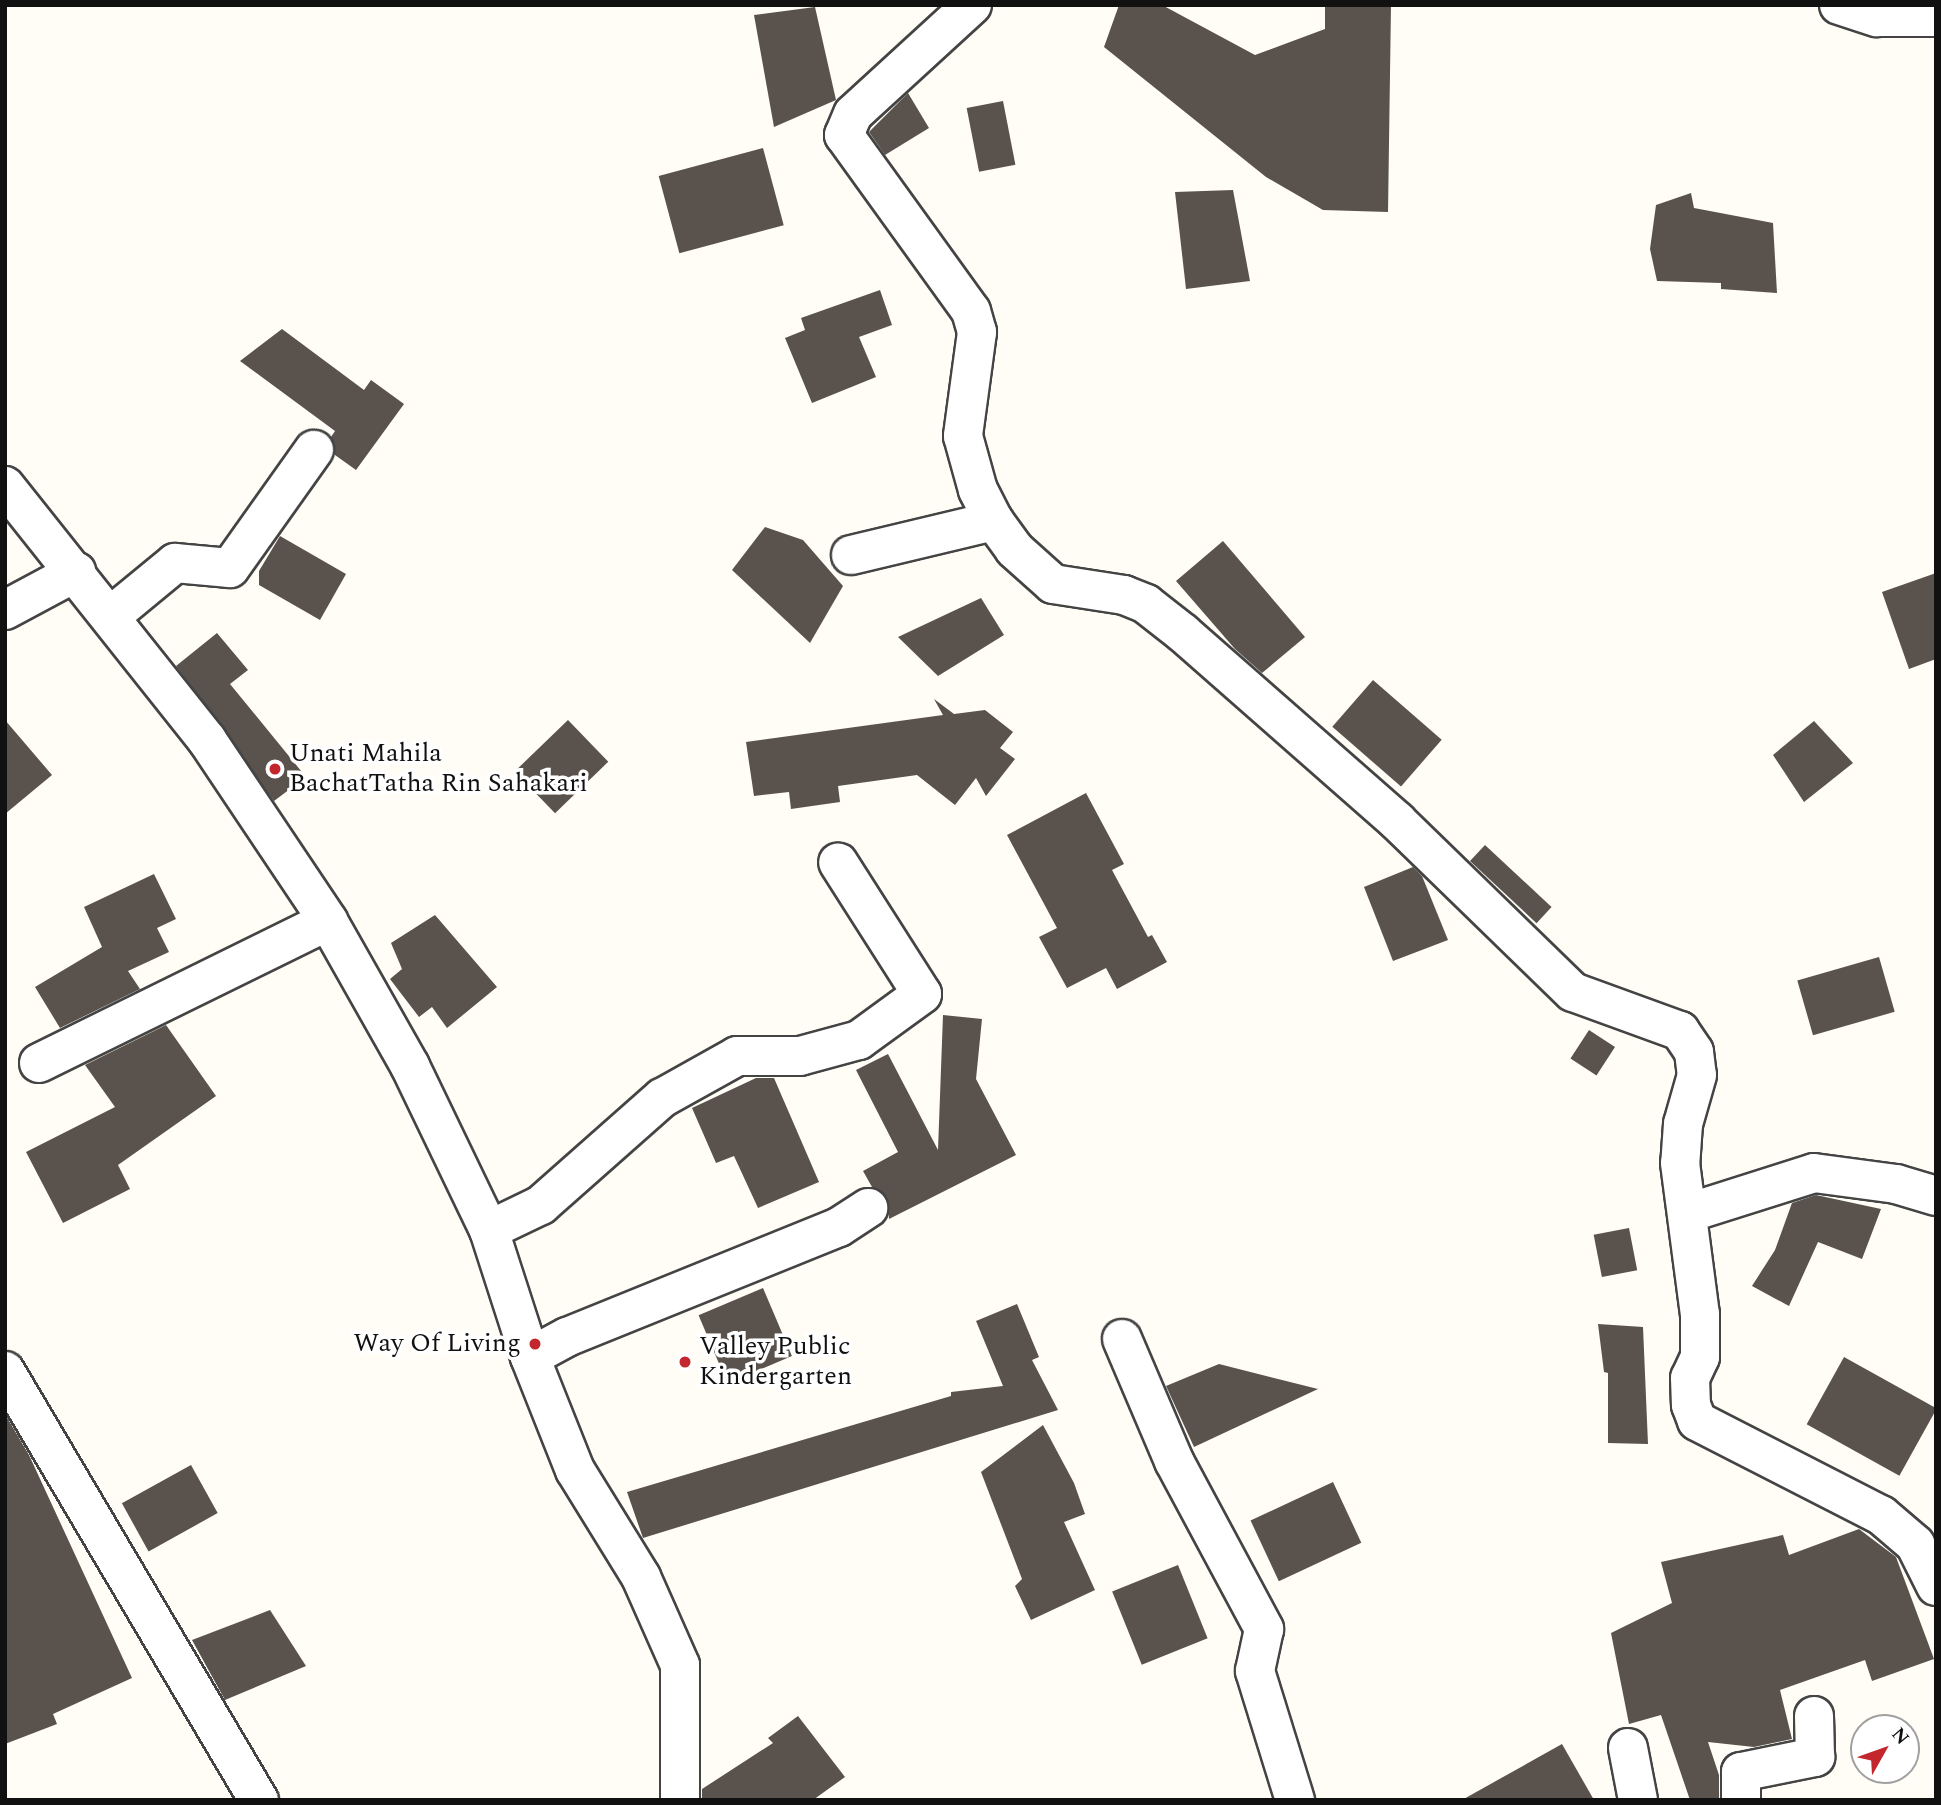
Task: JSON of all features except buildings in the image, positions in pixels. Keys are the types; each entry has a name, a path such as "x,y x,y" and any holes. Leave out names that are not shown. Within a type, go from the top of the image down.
{"street":[{"path":"972,5 853,114 844,135 971,311 977,332 963,436 978,490 994,521 1014,549 1052,584 1135,600 1183,633 1397,821 1573,992 1680,1031 1694,1052 1697,1075 1683,1124 1680,1163 1700,1314 1700,1357 1690,1378 1691,1405 1697,1421 1881,1515 1915,1545 1936,1586"},
{"path":"1839,5 1877,17 1936,17"},
{"path":"112,615 175,563 230,568 314,450"},
{"path":"5,486 112,615 207,740 328,921 410,1066 489,1230 530,1357 575,1470 641,1577 680,1665 680,1800"},
{"path":"851,555 994,521"},
{"path":"5,611 76,572"},
{"path":"489,1230 541,1205 662,1098 737,1056 800,1056 859,1040 922,994 838,862"},
{"path":"39,1063 328,921"},
{"path":"1688,1213 1814,1173 1896,1184 1936,1196"},
{"path":"530,1357 567,1337 839,1227 868,1208"},
{"path":"1122,1339 1174,1461 1264,1629 1255,1671 1295,1800"},
{"path":"5,1371 259,1800"},
{"path":"1741,1800 1741,1772 1815,1756 1814,1716"},
{"path":"1628,1748 1637,1800"}],"place":[{"name":"Unati Mahila BachatTatha Rin Sahakari","path":"275,769"},
{"name":"Way Of Living","path":"535,1344"},
{"name":"Valley Public Kindergarten","path":"685,1362"}]}
